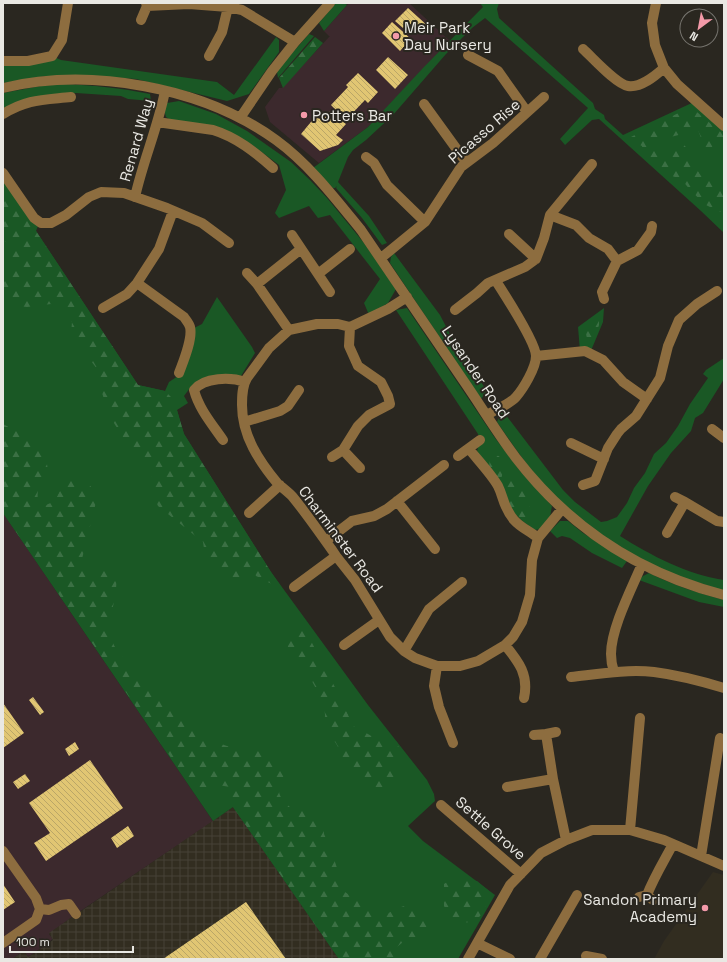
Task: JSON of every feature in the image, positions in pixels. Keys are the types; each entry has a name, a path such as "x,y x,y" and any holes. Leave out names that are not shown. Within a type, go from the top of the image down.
{"street":[{"path":"3,61 28,61 52,56 62,40 68,3"},
{"path":"240,118 295,42 330,3"},
{"path":"656,3 652,23 655,45 664,68 677,84 723,124"},
{"path":"141,20 146,5 188,4 228,7 242,10 295,42"},
{"path":"209,56 222,32 228,7"},
{"path":"583,49 615,79 628,86 640,85 652,78 664,68"},
{"path":"468,55 498,71 528,112"},
{"name":"Lysander Road","path":"3,88 62,80 138,85 165,91 228,111 277,141 307,167 362,230 515,457 544,491 562,509 605,543 642,564 685,583 724,595"},
{"name":"Renard Way","path":"136,197 139,181 165,91"},
{"name":"Picasso Rise","path":"381,258 425,222 461,167 466,162 493,143 544,97"},
{"path":"3,114 34,100 70,98"},
{"path":"424,104 466,162"},
{"path":"157,122 221,132 247,147 273,168"},
{"path":"366,157 374,164 387,185 425,222"},
{"path":"455,310 488,284 525,267 536,259 544,238 550,215 592,164"},
{"path":"3,173 34,218 41,223 51,223 66,215 89,197 101,192 124,193 202,223 229,243"},
{"path":"103,308 127,294 137,283 159,249 173,211"},
{"path":"550,215 576,225 589,238 608,248 617,261"},
{"path":"604,299 602,292 617,261 638,250 651,232 652,226"},
{"path":"508,234 536,259"},
{"path":"292,235 330,292"},
{"path":"257,284 301,249"},
{"path":"318,274 350,249"},
{"path":"247,273 257,284 289,330"},
{"path":"487,415 515,398 526,383 534,366 536,356 533,346 496,281"},
{"path":"137,283 184,317 188,322 190,337 179,373"},
{"path":"583,485 595,481 608,448 621,429 636,416 660,378 668,346 679,320 697,304 717,291"},
{"path":"223,440 196,398 194,390 197,386 214,380 237,380 244,382 269,348 289,330 317,324 338,324 350,327 388,309 407,297"},
{"path":"332,457 343,450 358,426 369,416 390,404 381,382 358,366 349,346 350,327"},
{"path":"536,356 585,351 603,360 624,382 646,401"},
{"name":"Charminster Road","path":"244,382 242,397 244,422 248,440 260,461 291,496 355,580 390,637 404,651 415,658 437,666 460,666 478,661 506,645 522,622 525,612 530,595 532,560 538,538 562,509"},
{"path":"244,422 280,411 288,406 299,390"},
{"path":"186,400 195,392"},
{"path":"712,429 724,438"},
{"path":"458,456 480,440"},
{"path":"571,443 604,459"},
{"path":"469,449 498,486 504,506 514,520 522,528 531,532 538,538"},
{"path":"343,450 360,468"},
{"path":"326,541 352,521 374,516 444,466"},
{"path":"249,513 280,485"},
{"path":"675,497 717,521 724,522"},
{"path":"397,501 435,549"},
{"path":"667,533 685,502"},
{"path":"294,587 336,556"},
{"path":"614,672 611,654 612,640 642,564"},
{"path":"404,651 429,608 462,582"},
{"path":"344,645 379,620"},
{"path":"506,645 519,661 525,678 526,687 524,698"},
{"path":"437,666 434,686 438,707 453,743"},
{"path":"571,676 614,672 653,672 692,678 724,688"},
{"path":"630,830 640,718"},
{"path":"534,736 551,733 553,779 566,840"},
{"path":"702,856 720,738"},
{"path":"507,787 553,779"},
{"name":"Settle Grove","path":"441,805 521,874"},
{"path":"468,959 510,885 541,853 566,840 592,830 630,830 673,844 724,866"},
{"path":"646,897 653,879 663,864 673,844"},
{"path":"3,851 36,898 40,909 36,920 3,944"},
{"path":"540,959 577,895"},
{"path":"40,909 50,910 61,905 69,904 76,914"},
{"path":"477,943 510,959"},
{"path":"586,956 598,959"}],"shaded area":[{"path":"349,3 409,3 450,41 368,127 319,163 270,122 265,107 279,88 282,88 330,37 324,31"},
{"path":"3,513 213,821 76,914 49,934 53,939 34,953 28,957 24,951 12,959 3,959"},
{"path":"233,807 339,959 12,959 24,951 28,957 53,940 49,933"},
{"name":"Sandon Primary Academy","path":"713,872 724,875 724,959 654,959 664,941"}],"green space":[{"path":"336,3 344,3 347,5 324,31 319,23"},
{"path":"480,3 499,3 497,9 499,18 593,103 595,109 604,115 605,119 623,135 696,101 724,126 724,233 599,119 592,120 565,145 560,139 588,108 485,18 472,28 446,54 393,115 353,150 348,157 338,182 369,216 387,243 382,245 362,218 336,188 337,186 333,188 313,168 368,127 483,7"},
{"path":"309,34 314,36 278,78 277,72"},
{"path":"276,37 279,40 279,52 249,94 227,101 136,79 95,76 46,76 3,83 3,61 52,56 61,60 217,82 234,95"},
{"path":"315,37 323,43 283,88 279,78"},
{"path":"63,84 106,87 150,94 151,101 128,99 121,96 76,93 45,95 3,111 3,93 41,86"},
{"path":"179,101 216,114 247,131 291,162 310,180 364,243 396,289 388,303 369,315 364,303 380,279 330,215 318,218 309,206 279,218 275,213 286,190 279,165 251,144 219,127 172,121 166,117 164,109 167,103"},
{"path":"691,107 724,135 724,154 714,145 709,150 705,148 698,130 651,142 665,154 672,147 683,144 689,151 700,174 706,171 720,179 721,187 724,188 724,212 720,212 706,205 681,179 669,175 643,153 642,146 634,142 631,137"},
{"path":"3,172 38,226 36,231 138,385 165,391 169,382 178,376 190,330 202,324 217,297 252,347 255,353 241,376 190,388 184,396 188,403 177,410 184,434 271,572 368,705 427,780 434,794 435,801 408,826 423,841 495,895 458,959 339,959 233,807 213,821 3,513"},
{"path":"3,185 36,231 138,385 165,391 174,400 184,434 280,585 270,583 256,576 251,567 244,571 245,577 242,580 228,578 217,572 206,561 203,542 158,506 154,497 151,478 154,472 149,463 141,461 134,455 109,415 98,380 101,374 71,335 72,322 63,311 51,304 27,307 10,305 3,297 3,271 7,277 13,272 10,245 3,240"},
{"path":"394,253 440,315 453,340 487,391 481,399 390,263 391,257"},
{"path":"407,308 495,438 521,472 552,506 550,517 540,529 535,530 521,520 509,507 477,451 480,440 478,434 396,310"},
{"path":"604,308 603,322 590,353 580,351 578,327"},
{"path":"599,318 599,325 592,344 587,337 587,328 588,325"},
{"path":"724,358 724,379 703,413 695,418 691,431 671,453 648,486 620,536 644,550 683,569 724,580 724,591 672,574 653,565 615,544 578,518 533,472 497,422 502,410 563,490 575,502 601,522 607,521 617,517 627,503 634,488 645,473 654,454 666,443 678,426 690,404 708,378 703,374 706,370"},
{"path":"3,424 16,431 30,435 41,443 46,449 48,471 39,488 38,500 46,505 55,501 66,483 78,477 91,486 96,502 81,563 90,569 110,567 113,570 116,581 116,589 110,620 112,640 118,651 149,689 178,717 214,741 234,748 254,750 267,754 283,765 285,772 279,794 291,808 305,807 316,813 323,821 324,834 345,892 369,908 386,914 405,906 413,907 424,912 427,925 424,940 412,944 403,942 397,947 401,959 339,959 233,807 230,787 218,785 195,791 3,513"},
{"path":"490,455 499,456 504,467 500,484 489,470"},
{"path":"509,479 520,484 528,498 531,513 527,524 509,507 503,487"},
{"path":"560,521 568,521 583,533 627,561 622,568 592,553 570,538 562,536 557,538 550,531"},
{"path":"649,573 705,595 724,600 724,607 699,602 639,580"},
{"path":"294,627 303,631 311,641 341,699 353,726 379,740 387,738 397,742 399,750 395,763 399,771 399,775 395,789 389,791 376,790 357,780 348,770 337,745 326,730 324,709 317,690 287,645 286,639 288,633"},
{"path":"453,878 477,881 489,891 484,912 474,922 454,923 444,906 444,884"}],"building":[{"path":"408,8 429,27 422,35 408,22 403,28 395,21"},
{"name":"Meir Park Day Nursery","path":"392,22 411,39 400,51 382,33"},
{"path":"388,57 408,75 395,89 376,70"},
{"path":"358,73 378,92 368,103 365,100 346,120 331,105 348,87 346,85"},
{"path":"330,111 346,124 336,135 343,140 338,145 320,151 301,134 315,117 323,120"},
{"path":"33,697 44,712 40,715 29,700"},
{"path":"3,703 24,733 3,748"},
{"path":"75,742 79,749 69,756 65,749"},
{"path":"90,760 123,808 46,861 34,843 50,833 29,803"},
{"path":"25,774 30,781 18,789 13,782"},
{"path":"128,826 134,836 117,848 111,838"},
{"path":"3,884 15,902 3,910"},
{"path":"246,902 286,959 163,959"}],"place":[{"name":"Meir Park Day Nursery","path":"396,36"},
{"name":"Potters Bar","path":"304,115"},
{"name":"Sandon Primary Academy","path":"705,908"}]}
